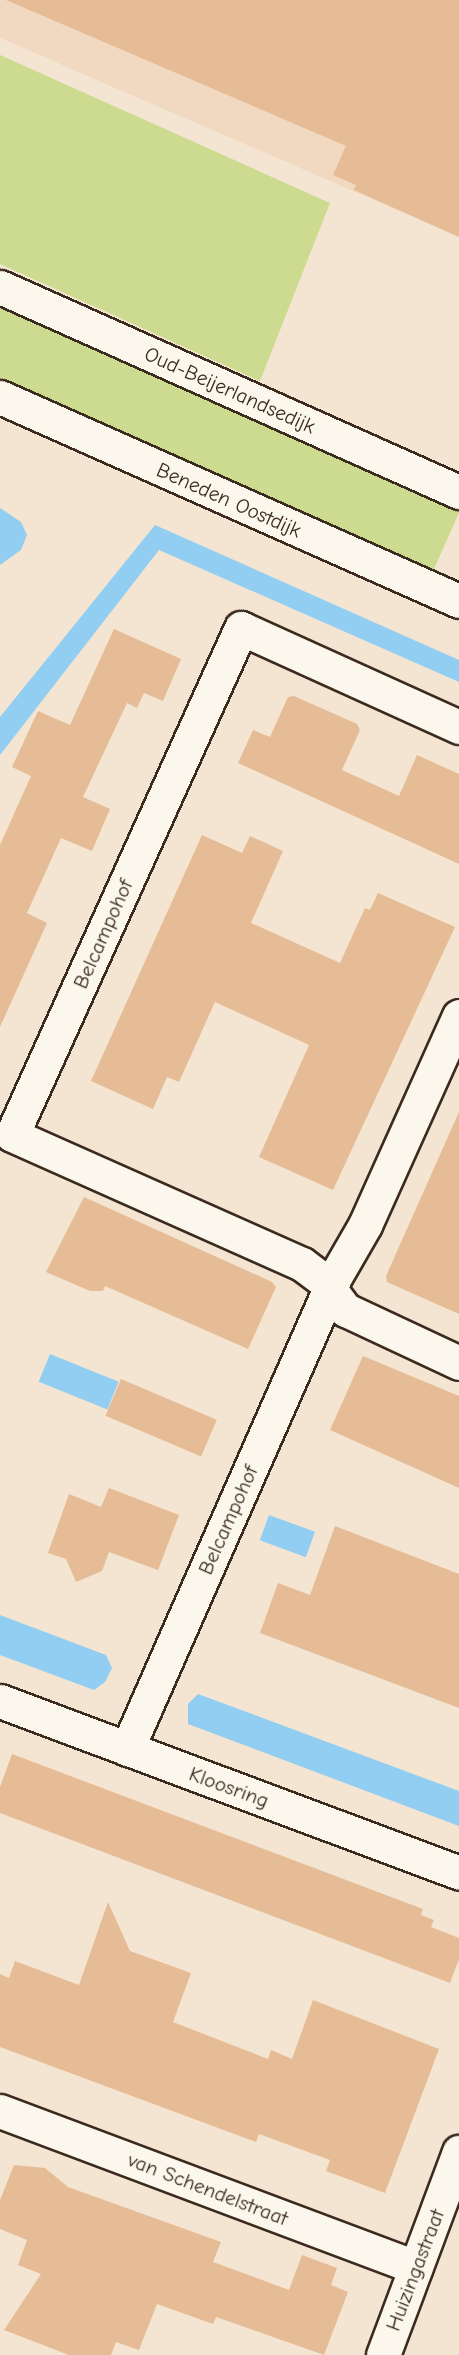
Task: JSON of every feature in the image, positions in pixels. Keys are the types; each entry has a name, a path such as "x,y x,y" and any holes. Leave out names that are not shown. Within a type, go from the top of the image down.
{"street":[{"name":"Oud-Beijerlandsedijk","path":"0,287 459,492"},
{"name":"Beneden Oostdijk","path":"0,397 459,601"},
{"name":"Belcampohof","path":"459,727 241,628 12,1135 302,1264 351,1314 459,1363"},
{"name":"Belcampohof","path":"127,1749 329,1290 365,1225 459,1016"},
{"name":"Kloosring","path":"0,1701 459,1873"},
{"name":"van Schendelstraat","path":"0,2111 416,2267"},
{"name":"Huizingastraat","path":"383,2355 459,2152"}],"shaded area":[{"path":"0,0 459,0 459,237 0,38"}],"green space":[{"path":"0,55 330,203 260,381 0,264"},
{"path":"0,307 459,511 433,571 0,378"}],"water":[{"path":"0,508 21,522 27,535 21,550 0,565"},
{"path":"155,525 459,660 459,682 159,550 0,755 0,717"},
{"path":"50,1354 119,1382 107,1410 39,1382"},
{"path":"269,1515 315,1532 306,1557 260,1540"},
{"path":"0,1615 106,1655 112,1668 105,1682 94,1690 0,1655"},
{"path":"198,1694 459,1791 459,1826 188,1724 188,1704"}],"building":[{"path":"6,0 459,0 459,237 354,190 356,185 333,175 346,146"},
{"path":"114,629 181,659 163,701 144,693 137,708 127,703 83,797 110,809 92,851 61,838 27,913 47,923 0,1027 0,845 31,776 12,767 38,711 70,725"},
{"path":"294,696 357,724 360,730 342,770 399,796 417,755 459,774 459,864 238,763 253,730 270,737 288,697"},
{"path":"202,835 242,853 250,836 283,851 251,923 340,963 365,908 370,910 378,893 455,927 333,1190 259,1157 309,1045 215,1002 179,1082 167,1077 153,1109 91,1081"},
{"path":"459,1112 459,1314 387,1282 386,1276"},
{"path":"84,1197 272,1282 276,1287 248,1349 105,1286 103,1291 90,1291 46,1272"},
{"path":"363,1356 459,1396 459,1488 330,1430"},
{"path":"121,1379 217,1420 201,1456 105,1416"},
{"path":"109,1488 179,1515 158,1570 109,1552 102,1571 76,1582 66,1559 48,1553 69,1494 101,1507"},
{"path":"335,1526 459,1574 459,1708 260,1633 278,1583 310,1595"},
{"path":"12,1754 423,1909 421,1915 434,1920 431,1927 459,1938 459,1959 450,1983 0,1813 0,1787"},
{"path":"108,1902 130,1951 191,1973 173,2022 268,2059 271,2050 292,2059 313,2000 439,2049 385,2193 326,2171 330,2160 259,2134 256,2142 0,2047 0,1974 9,1978 15,1961 79,1985"},
{"path":"14,2165 45,2168 68,2187 221,2242 213,2262 289,2290 302,2255 337,2268 331,2285 348,2292 324,2355 216,2317 213,2324 157,2304 139,2350 116,2342 111,2355 69,2355 4,2330 41,2274 18,2265 27,2240 0,2229 0,2200"}]}
